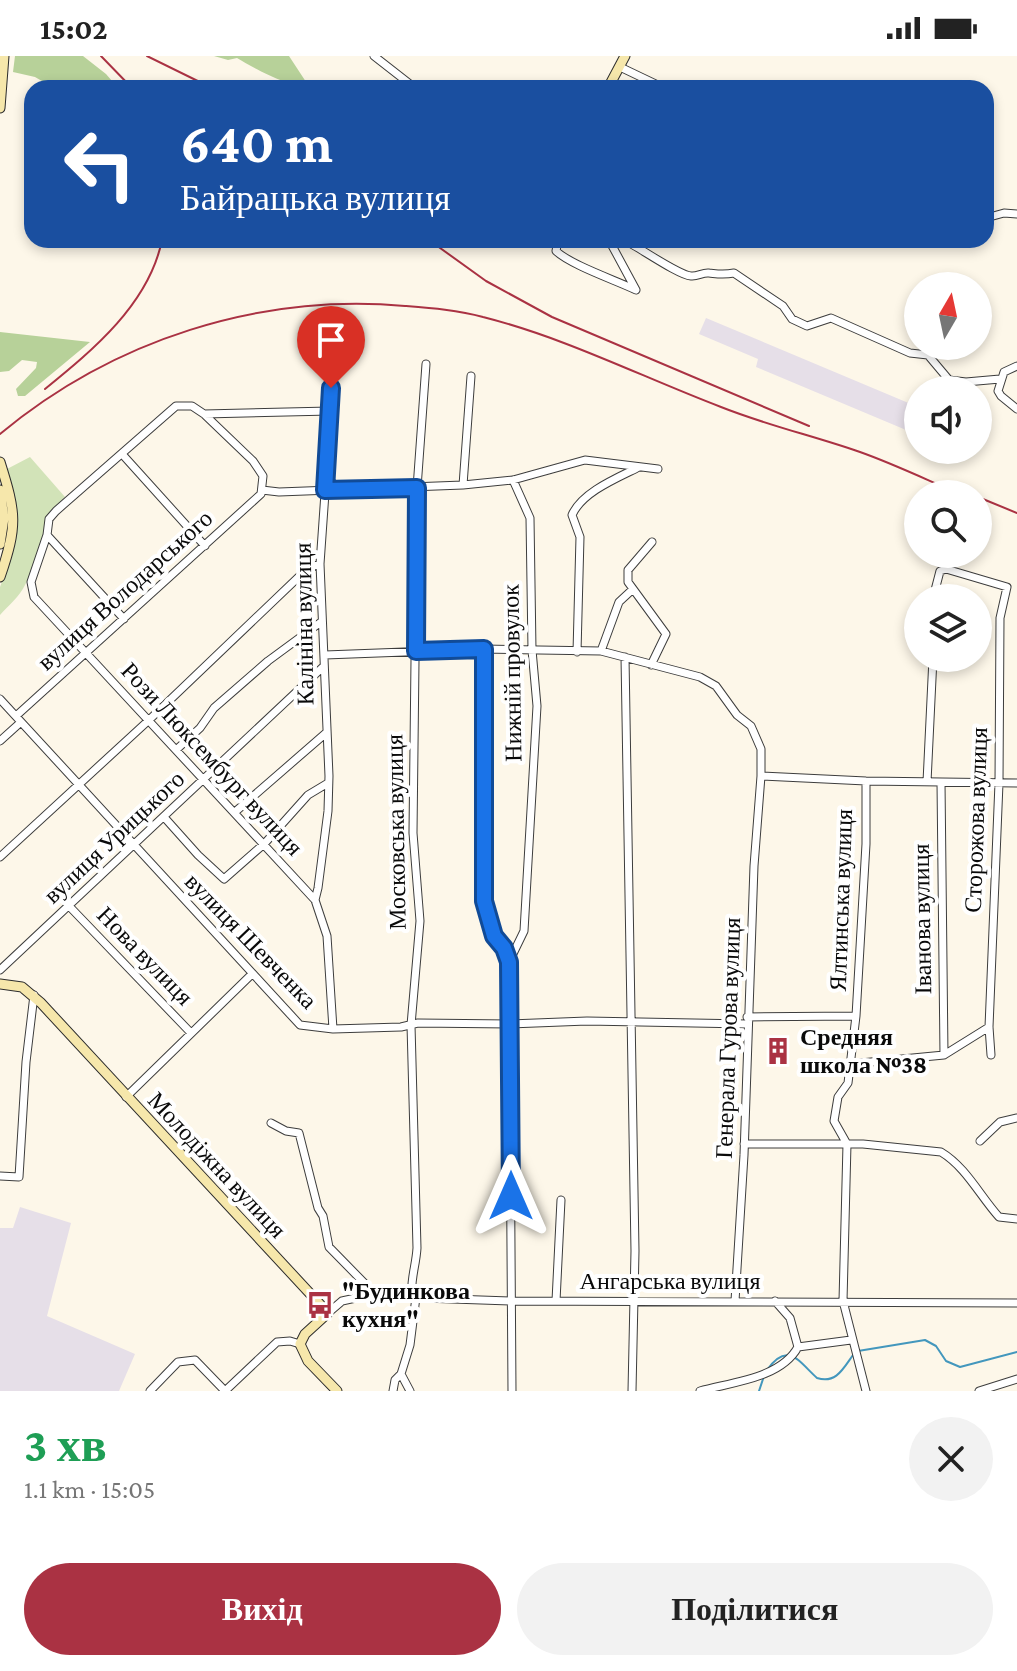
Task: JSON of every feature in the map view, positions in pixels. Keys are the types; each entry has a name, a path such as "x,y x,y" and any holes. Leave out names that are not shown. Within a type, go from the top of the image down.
{"street":[{"path":"0,108 4,56"},
{"path":"374,56 405,80"},
{"path":"613,80 625,56"},
{"path":"620,67 647,80"},
{"path":"994,216 1017,214"},
{"path":"557,248 565,259 636,290 613,248"},
{"path":"640,248 670,268 690,276 734,273 783,306 792,319 807,326 831,318 910,353 928,355 949,380 1000,379"},
{"name":"Калініна вулиця","path":"315,900 324,842 328,783 320,564 334,365 332,348"},
{"name":"Московська вулиця","path":"393,1391 410,1345 414,1297 410,1281 415,1271 417,1248 411,1025 420,921 413,833 417,488 426,364"},
{"path":"1017,366 1004,372 998,391 1017,409"},
{"path":"463,485 471,376"},
{"path":"124,619 47,535 53,514 176,406 192,406 204,414 253,461 263,476 262,492 463,485 513,480 585,460 658,469"},
{"path":"204,414 330,411"},
{"path":"122,454 205,546"},
{"path":"0,462 14,516 12,538 0,577"},
{"path":"577,652 580,537 572,515 576,507 597,491 641,466"},
{"name":"Нижній провулок","path":"509,962 524,931 537,706 532,650 530,518 513,480"},
{"path":"0,490 4,518 0,544"},
{"name":"вулиця Володарського","path":"0,741 18,719 86,653 262,492"},
{"name":"Рози Люксембург вулиця","path":"47,535 30,588 34,597 315,900 327,936 333,1029"},
{"path":"651,665 666,634 628,582 628,570 652,542"},
{"path":"0,857 308,568 320,564"},
{"name":"Сторожова вулиця","path":"936,584 940,571 946,569 1007,587 1000,618 999,783 989,1027 991,1055"},
{"path":"601,651 619,602 633,589"},
{"path":"176,750 200,728 214,708 268,661 321,622"},
{"path":"484,649 484,901 494,936 504,948 509,962 512,1391"},
{"name":"Генерала Гурова вулиця","path":"325,655 484,649 601,651 700,677 716,686 737,715 751,726 761,749 761,776 735,1301"},
{"path":"625,657 632,1022 632,1391"},
{"name":"вулиця Урицького","path":"0,970 324,666"},
{"path":"927,782 932,672"},
{"name":"вулиця Шевченка","path":"0,699 300,1025 333,1029 856,1016"},
{"path":"235,812 326,733"},
{"path":"761,776 1017,783"},
{"name":"Ялтинська вулиця","path":"866,781 866,844 856,1016 848,1083 838,1097 834,1121 847,1144 843,1301 866,1391"},
{"name":"Іванова вулиця","path":"941,782 944,1055"},
{"path":"164,817 224,879 265,843 308,795 328,783"},
{"name":"Нова вулиця","path":"69,906 191,1033"},
{"path":"126,1097 252,974"},
{"path":"0,984 22,987 34,995 26,1062 19,1177 0,1176"},
{"name":"Молодіжна вулиця","path":"34,995 328,1313"},
{"path":"850,1064 944,1055 989,1027"},
{"path":"980,1141 1000,1122 1017,1118"},
{"path":"271,1123 299,1133 329,1247 377,1296"},
{"path":"744,1144 847,1144 941,1152 978,1189 999,1217 1017,1219"},
{"path":"556,1301 561,1200"},
{"name":"Ангарська вулиця","path":"328,1313 353,1296 512,1301 1017,1303"},
{"path":"775,1301 790,1318 795,1352"},
{"path":"300,1344 305,1334 328,1313"},
{"path":"700,1391 771,1371 795,1352 851,1340"},
{"path":"150,1391 178,1362 195,1360 225,1391 277,1342 290,1341 300,1344 308,1361 337,1391"},
{"path":"401,1374 410,1391"},
{"path":"979,1391 1017,1379"}],"shaded area":[{"path":"706,318 904,401 904,429 756,367 758,359 699,334"},
{"path":"20,1207 71,1223 47,1316 135,1354 119,1391 0,1391 0,1228 13,1228"}],"green space":[{"path":"15,56 83,56 111,80 40,80 13,72"},
{"path":"214,56 289,56 305,80 281,80 237,58 228,60"},
{"path":"0,332 90,342 25,396 18,396 16,389 36,368 37,362 22,360 9,371 0,372"},
{"path":"30,457 65,497 50,517 23,589 0,615 0,587 10,561 18,516 7,469"}],"waterway":[{"path":"858,1351 925,1340 936,1346 946,1361 960,1367 1017,1352"},
{"path":"767,1370 774,1361 787,1355 799,1361 817,1378 829,1379 838,1374 853,1355"},
{"path":"759,1391 764,1376"}],"railway":[{"path":"101,56 124,80"},
{"path":"147,56 196,80"},
{"path":"45,389 117,324 145,285 160,248"},
{"path":"440,248 486,281 552,317 809,426"},
{"path":"0,434 44,401 90,373 139,349 190,330 242,316 296,307 350,304 405,306 474,315 514,326 738,413 843,446 927,480"},
{"path":"992,503 1017,513"}],"place":[{"name":"Средняя школа №38","path":"778,1051"},
{"name":"\"Будинкова кухня\"","path":"320,1305"}],"route":[{"path":"331,388 325,490 417,488 416,651 484,649 484,901 494,936 504,948 509,962 511,1196"}]}
